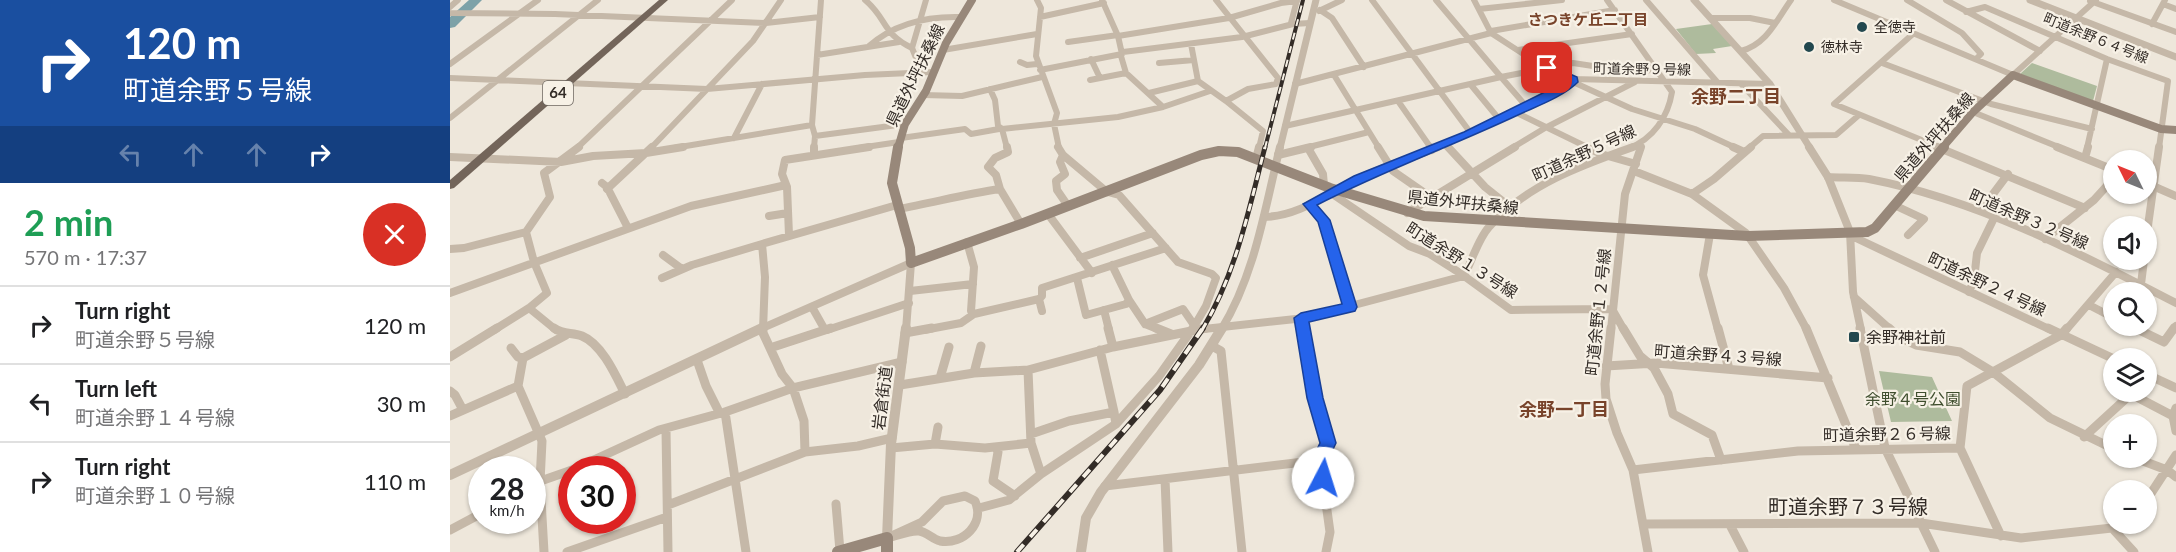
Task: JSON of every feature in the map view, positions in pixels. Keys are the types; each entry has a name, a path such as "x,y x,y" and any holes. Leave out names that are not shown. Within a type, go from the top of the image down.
{"main road":[{"name":"64","path":"450,186 664,0"},
{"name":"県道外坪扶桑線","path":"972,0 943,50 923,96 905,124 900,140 892,183 910,248 911,263 1213,152 1232,151 1331,189 1407,213 1494,221 1748,236 1867,232 1875,228 1973,112 2013,75"},
{"path":"2013,75 2161,129 2176,130"},
{"path":"839,552 887,545"}],"street":[{"path":"450,7 458,0"},
{"path":"450,64 538,0"},
{"path":"450,118 598,0"},
{"path":"450,249 464,249 526,232 550,197 544,173 561,162 732,0"},
{"path":"628,228 604,186 646,153 753,41 782,0"},
{"path":"814,155 815,136 812,125 820,0"},
{"path":"865,0 874,6 889,31 899,42 912,48"},
{"path":"916,73 920,65 912,48 926,0"},
{"path":"979,508 1001,503 1015,496 1041,474 1116,424 1159,376 1192,328 1206,306 1216,278 1205,270 1178,262 1119,195 1107,192 1063,155 1057,144 1054,124 1057,112 1038,67 1037,34 1041,8 1037,0"},
{"path":"1216,0 1278,78 1276,84 1248,89 1226,100"},
{"path":"1068,42 1231,18 1297,0 1291,23"},
{"path":"1081,552 1086,518 1105,486 1184,387 1212,346 1245,281 1264,217 1316,0"},
{"path":"1312,15 1342,0"},
{"path":"1372,0 1470,132"},
{"path":"1436,0 1526,106"},
{"name":"町道余野９号線","path":"1474,0 1491,32 1546,68 1573,81 1664,80 1742,85 1770,84"},
{"path":"1479,9 1562,0"},
{"name":"町道余野５号線","path":"1464,276 1488,228 1510,207 1523,197 1581,166 1640,144 1650,136 1663,118 1672,100 1671,92 1607,0"},
{"path":"1646,0 1718,83"},
{"path":"1694,0 1770,84 1828,177 1850,232 1854,297 1886,448 1935,552"},
{"path":"1741,51 1768,37 1791,0"},
{"path":"1834,0 2013,75 2093,1 2176,32"},
{"path":"1907,0 1962,33 1981,54 1976,59"},
{"path":"1946,0 2040,51"},
{"path":"2030,0 2176,57"},
{"path":"1040,17 1103,2 1118,36 1126,73 1163,107"},
{"path":"2152,24 2164,2 2176,9"},
{"name":"町道余野６４号線","path":"1966,12 1985,8 2168,81 2157,150"},
{"path":"1320,10 1332,18 1364,67"},
{"path":"1295,84 1469,40 1491,32 1615,10"},
{"path":"450,13 520,13 766,23 820,17"},
{"path":"869,46 889,31 919,20 961,18"},
{"path":"1711,18 1750,18 1775,23"},
{"path":"1020,62 1038,67 1122,54 1155,45 1191,44 1245,37 1291,23 1310,24"},
{"path":"1914,33 1833,104 2008,174 2085,208"},
{"path":"943,50 1012,34 1037,34"},
{"path":"1518,50 1632,34"},
{"path":"817,56 899,42"},
{"path":"1191,44 1198,81 1226,100 1263,131 1256,159"},
{"path":"1091,59 1100,78"},
{"path":"2085,158 2108,59"},
{"path":"1159,63 1194,60"},
{"path":"1285,126 1573,63 1626,70 1657,70"},
{"path":"1882,63 1984,101 2092,129"},
{"path":"450,78 707,89 933,72"},
{"path":"1090,80 1126,73"},
{"path":"1334,75 1390,168 1432,198"},
{"path":"923,96 962,96 1042,77"},
{"path":"1149,93 1198,81"},
{"path":"1264,217 1279,218 1310,204 1331,189 1432,150 1573,81 1632,109 1695,129 1744,152"},
{"path":"1407,213 1545,128 1636,81"},
{"path":"734,138 762,84"},
{"path":"1471,85 1499,118"},
{"path":"1742,85 1788,134"},
{"path":"990,89 1008,152 995,158 988,167 996,175 1000,189 1021,224"},
{"path":"789,236 786,185 783,182 782,166 785,160 965,129 970,134 1118,117 1163,107 1210,91"},
{"path":"1398,101 1432,150"},
{"path":"1515,111 1545,128 1692,194 1721,213 1748,236 1784,288 1811,337 1856,449"},
{"path":"1973,112 2103,165"},
{"path":"1692,194 1714,179 1763,136 1788,134 1824,137 1838,134 1859,115"},
{"path":"815,136 905,124"},
{"path":"450,157 561,162 593,156 646,153 812,125"},
{"path":"1278,155 1369,132"},
{"path":"1445,144 1472,174 1510,207"},
{"name":"町道余野１２号線","path":"1640,144 1641,149 1625,194 1606,366 1606,399 1617,433 1633,470 1648,552"},
{"path":"1308,148 1331,189"},
{"path":"1063,155 1060,162 1065,174 1056,181 1058,190 1068,206"},
{"path":"1981,210 2008,174"},
{"name":"町道余野３２号線","path":"1828,177 1868,179 1981,210 2137,282"},
{"path":"450,293 710,200 786,185"},
{"path":"2157,188 2176,196"},
{"path":"662,278 682,269 762,244 897,207 944,201 963,194 1000,189"},
{"name":"町道余野１３号線","path":"1331,189 1409,246 1430,254 1510,310 1612,309"},
{"path":"2045,239 2085,208 2103,189"},
{"path":"1310,204 1324,220 1350,307"},
{"path":"1894,205 1924,219 1908,235"},
{"path":"769,216 788,213"},
{"path":"1048,214 1092,273"},
{"path":"1969,292 1974,280 1979,247 1995,216"},
{"path":"450,357 542,300 547,293 534,262 526,232"},
{"name":"町道余野２４号線","path":"1850,232 1858,239 2103,354"},
{"path":"1080,258 1153,233"},
{"path":"1710,234 1703,275 1729,369"},
{"path":"967,243 974,267 971,311 974,314"},
{"path":"762,244 765,277 763,333 782,374 793,388 804,421 806,452"},
{"path":"905,333 961,323 974,314 1039,299 1042,296 1042,288 1166,248"},
{"path":"663,255 682,269"},
{"path":"450,475 764,327 911,263"},
{"name":"岩倉街道","path":"887,545 892,443 909,303 911,263"},
{"path":"1112,266 1129,300 1145,324 1173,334"},
{"name":"町道余野２６号線","path":"1633,470 1798,451 1960,448 1966,386 2061,335 2116,272"},
{"path":"900,385 974,374 1028,370 1113,346 1192,328 1303,318 1464,276"},
{"path":"1077,278 1086,315 1126,304 1129,300"},
{"path":"910,291 973,284"},
{"name":"町道余野３２号線","path":"2157,293 2176,303"},
{"path":"1854,297 1899,337 1916,345 1960,352 1993,372 2050,418 2103,445"},
{"path":"1039,299 1042,311"},
{"path":"770,348 909,303"},
{"path":"2089,305 2103,312"},
{"path":"812,307 825,330"},
{"path":"529,308 566,334 582,336 597,348 609,362 625,394"},
{"path":"1145,324 1184,309 1192,328"},
{"path":"1612,309 1640,356 1650,365 1668,394 1673,414 1712,435 1721,460"},
{"path":"1104,310 1113,346"},
{"path":"1303,318 1315,398 1328,443 1320,460 1330,532 1326,552"},
{"path":"2151,336 2164,342 2176,326"},
{"path":"511,348 518,357 523,358 566,334"},
{"path":"974,374 981,346"},
{"path":"1212,346 1221,351 1242,552"},
{"path":"940,378 949,347"},
{"path":"1100,350 1116,424"},
{"path":"523,358 518,387 542,441 540,456"},
{"path":"697,360 706,386 722,412 746,552"},
{"path":"606,456 659,430 666,430 793,388 902,362"},
{"name":"町道余野４３号線","path":"1606,366 1650,365 1729,369 1828,378"},
{"path":"1028,370 1031,439 1041,474"},
{"path":"2157,379 2176,388"},
{"path":"450,416 518,387"},
{"path":"450,391 455,395 463,410"},
{"path":"2084,437 2131,394 2174,412 2176,431"},
{"path":"668,505 806,452 892,443 996,447 1031,439 1070,421 1114,412"},
{"path":"935,444 938,427"},
{"path":"666,430 668,552"},
{"path":"996,447 998,452 993,481 1015,496"},
{"path":"1960,448 2001,536"},
{"path":"2157,485 2176,455"},
{"path":"1105,486 1320,460"},
{"path":"2157,466 2176,477"},
{"path":"1165,479 1168,552"},
{"path":"965,496 975,501 979,508 978,520 973,528 954,540 941,541 919,531 887,545 921,522 934,508 951,497 965,496"},
{"path":"836,504 839,552"},
{"path":"567,552 667,516"},
{"path":"450,530 468,520"},
{"name":"町道余野７３号線","path":"1644,524 1921,523 2021,538 2103,528"},
{"path":"1730,525 1744,552"},
{"path":"542,534 544,552"},
{"path":"2122,534 2134,552"}],"green space":[{"path":"1712,24 1732,46 1713,49 1716,53 1696,54 1676,29"},
{"path":"2032,63 2097,86 2093,101 2020,74"},
{"name":"余野４号公園","path":"1879,371 1932,377 1952,421 1891,422"}],"waterway":[{"path":"450,24 476,0"}],"railway":[{"path":"1265,148 1303,0"},
{"path":"1202,330 1214,309 1233,264 1265,147"},
{"path":"1017,552 1160,390 1203,328"}],"place":[{"name":"全徳寺","path":"1862,27"},
{"name":"徳林寺","path":"1809,47"},
{"name":"余野神社前","path":"1854,337"}],"district":[{"name":"さつきケ丘二丁目","path":"1588,20"},
{"name":"余野二丁目","path":"1736,97"},
{"name":"余野一丁目","path":"1564,410"}],"route":[{"path":"1323,478 1320,460 1328,443 1315,398 1301,318 1350,307 1324,220 1310,204 1358,179 1390,168 1468,134 1549,96 1573,82 1573,79 1547,68"}]}
